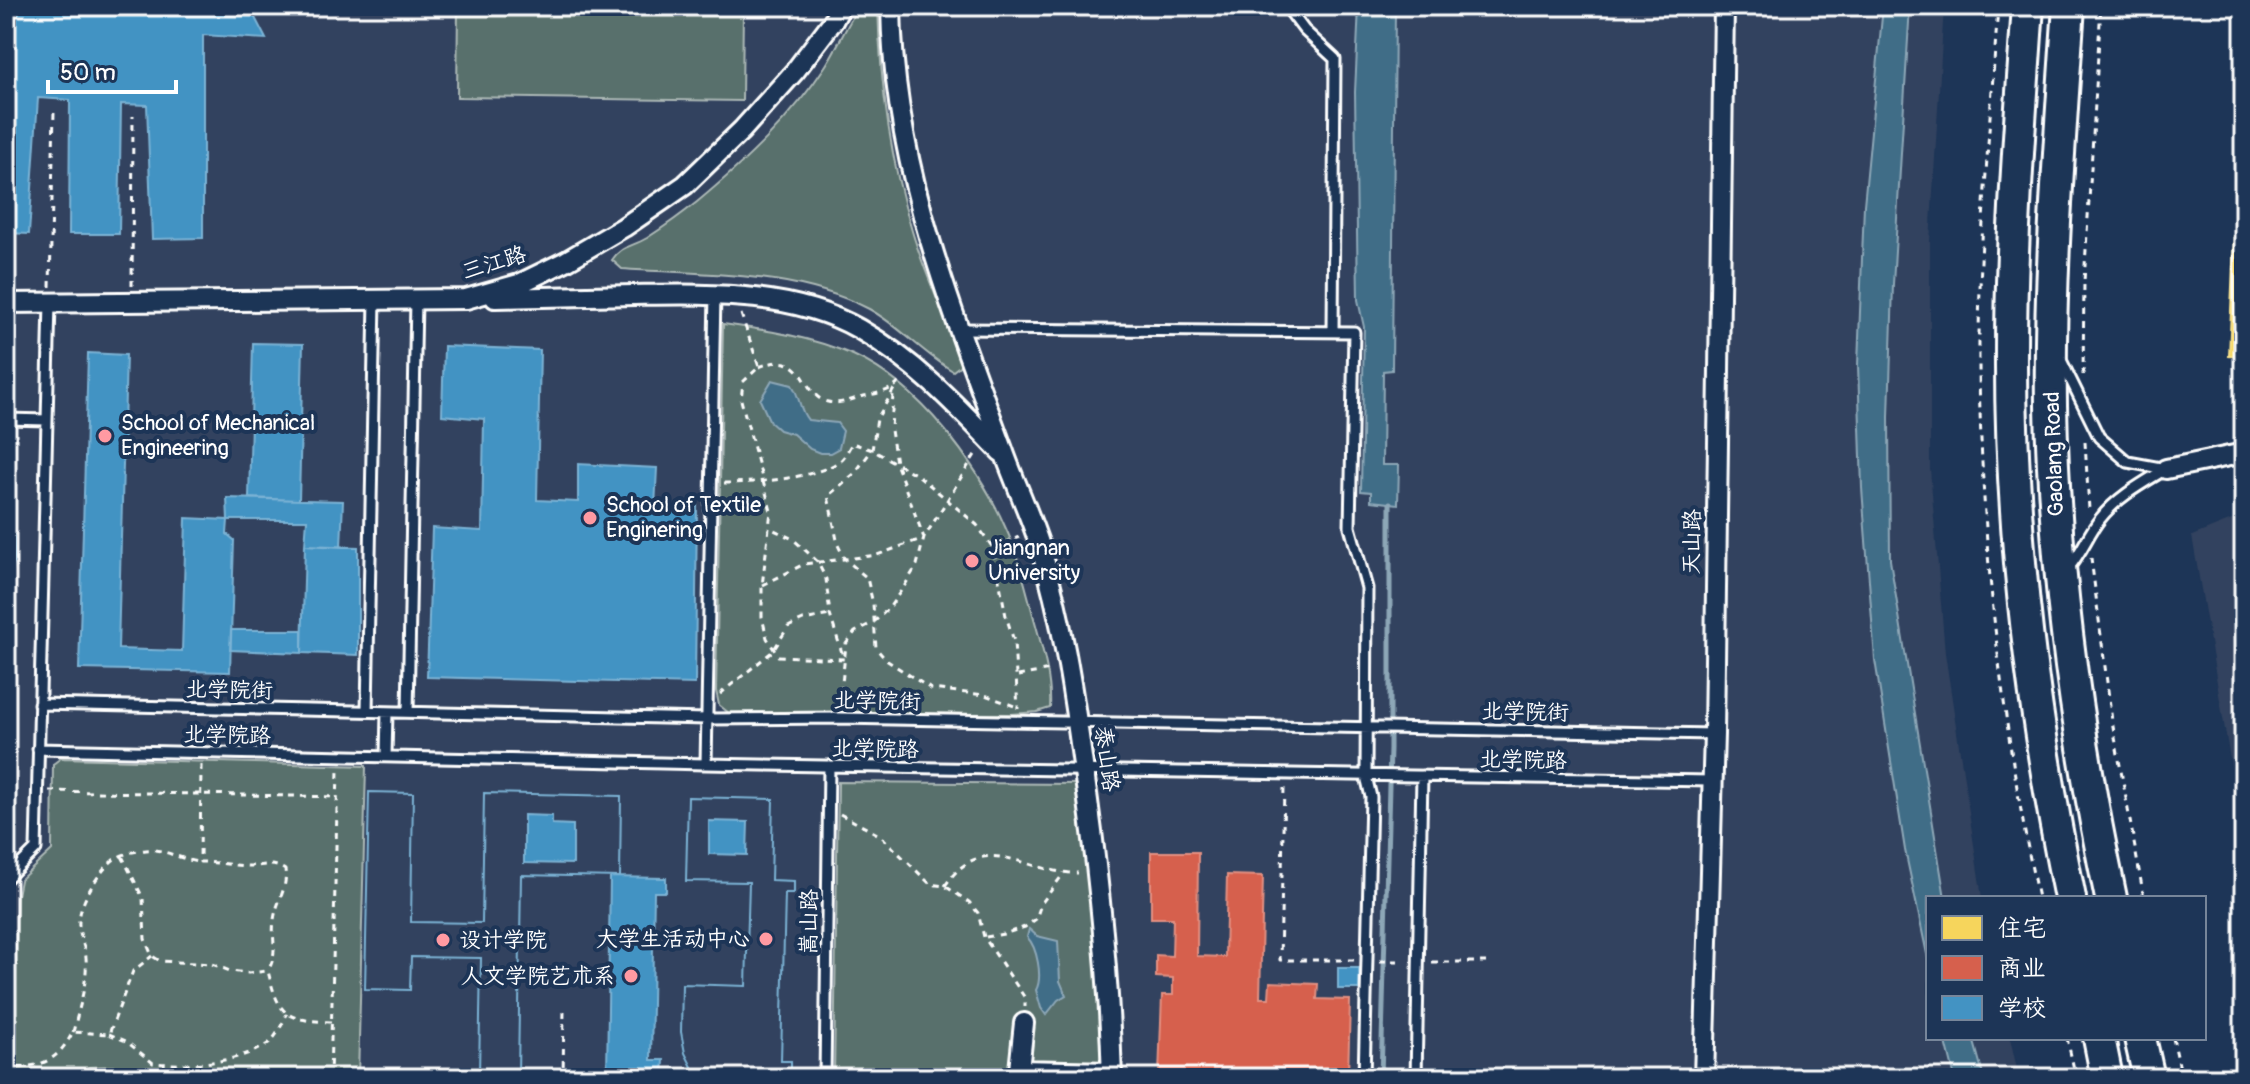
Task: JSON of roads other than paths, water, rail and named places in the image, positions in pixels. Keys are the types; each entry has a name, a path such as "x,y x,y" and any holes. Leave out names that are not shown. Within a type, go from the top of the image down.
{"main road":[{"name":"Gaolang Road","path":"2028,6 2013,242 2013,460 2020,568 2034,695 2070,896"},
{"name":"Gaolang Road","path":"2069,6 2051,280 2051,408 2061,575 2080,726 2111,896"},
{"path":"2099,1040 2107,1078"},
{"path":"2140,1040 2149,1078"}],"street":[{"name":"三江路","path":"6,303 466,299 519,284 624,227 685,185 742,130 795,71 841,6"},
{"name":"泰山路","path":"891,6 899,109 913,185 960,329 1034,531 1066,646 1098,871 1110,992 1112,1075"},
{"name":"天山路","path":"1704,1078 1714,734 1724,6"},
{"path":"466,299 715,294 812,310 856,327 891,349 956,404 1006,457"},
{"path":"2166,469 2244,453"},
{"path":"1024,1023 1019,1070 1112,1075"}],"lane":[{"path":"1286,6 1304,30 1335,59 1333,332"},
{"path":"706,764 715,294"},
{"path":"367,711 375,299"},
{"path":"408,712 416,299"},
{"path":"6,879 36,849 50,303"},
{"path":"960,329 1354,332 1350,527 1367,588 1366,776 1371,797 1364,1078"},
{"path":"2051,336 2099,437 2128,462 2166,469"},
{"path":"6,419 47,420"},
{"path":"2061,575 2078,557 2099,519 2125,494 2166,469"},
{"name":"北学院街","path":"39,704 707,719 839,718 1714,734"},
{"path":"386,756 387,712"},
{"name":"北学院路","path":"38,749 1711,781"},
{"name":"嵩山路","path":"825,1078 829,766"},
{"path":"1416,1078 1422,776"}],"waterway":[{"path":"1381,1078 1390,749 1390,503"}],"place":[{"name":"School of Mechanical Engineering","path":"105,436"},
{"name":"School of Textile Enginering","path":"590,518"},
{"name":"Jiangnan University","path":"972,561"},
{"name":"大学生活动中心","path":"766,939"},
{"name":"设计学院","path":"443,940"},
{"name":"人文学院艺术系","path":"631,976"}]}
